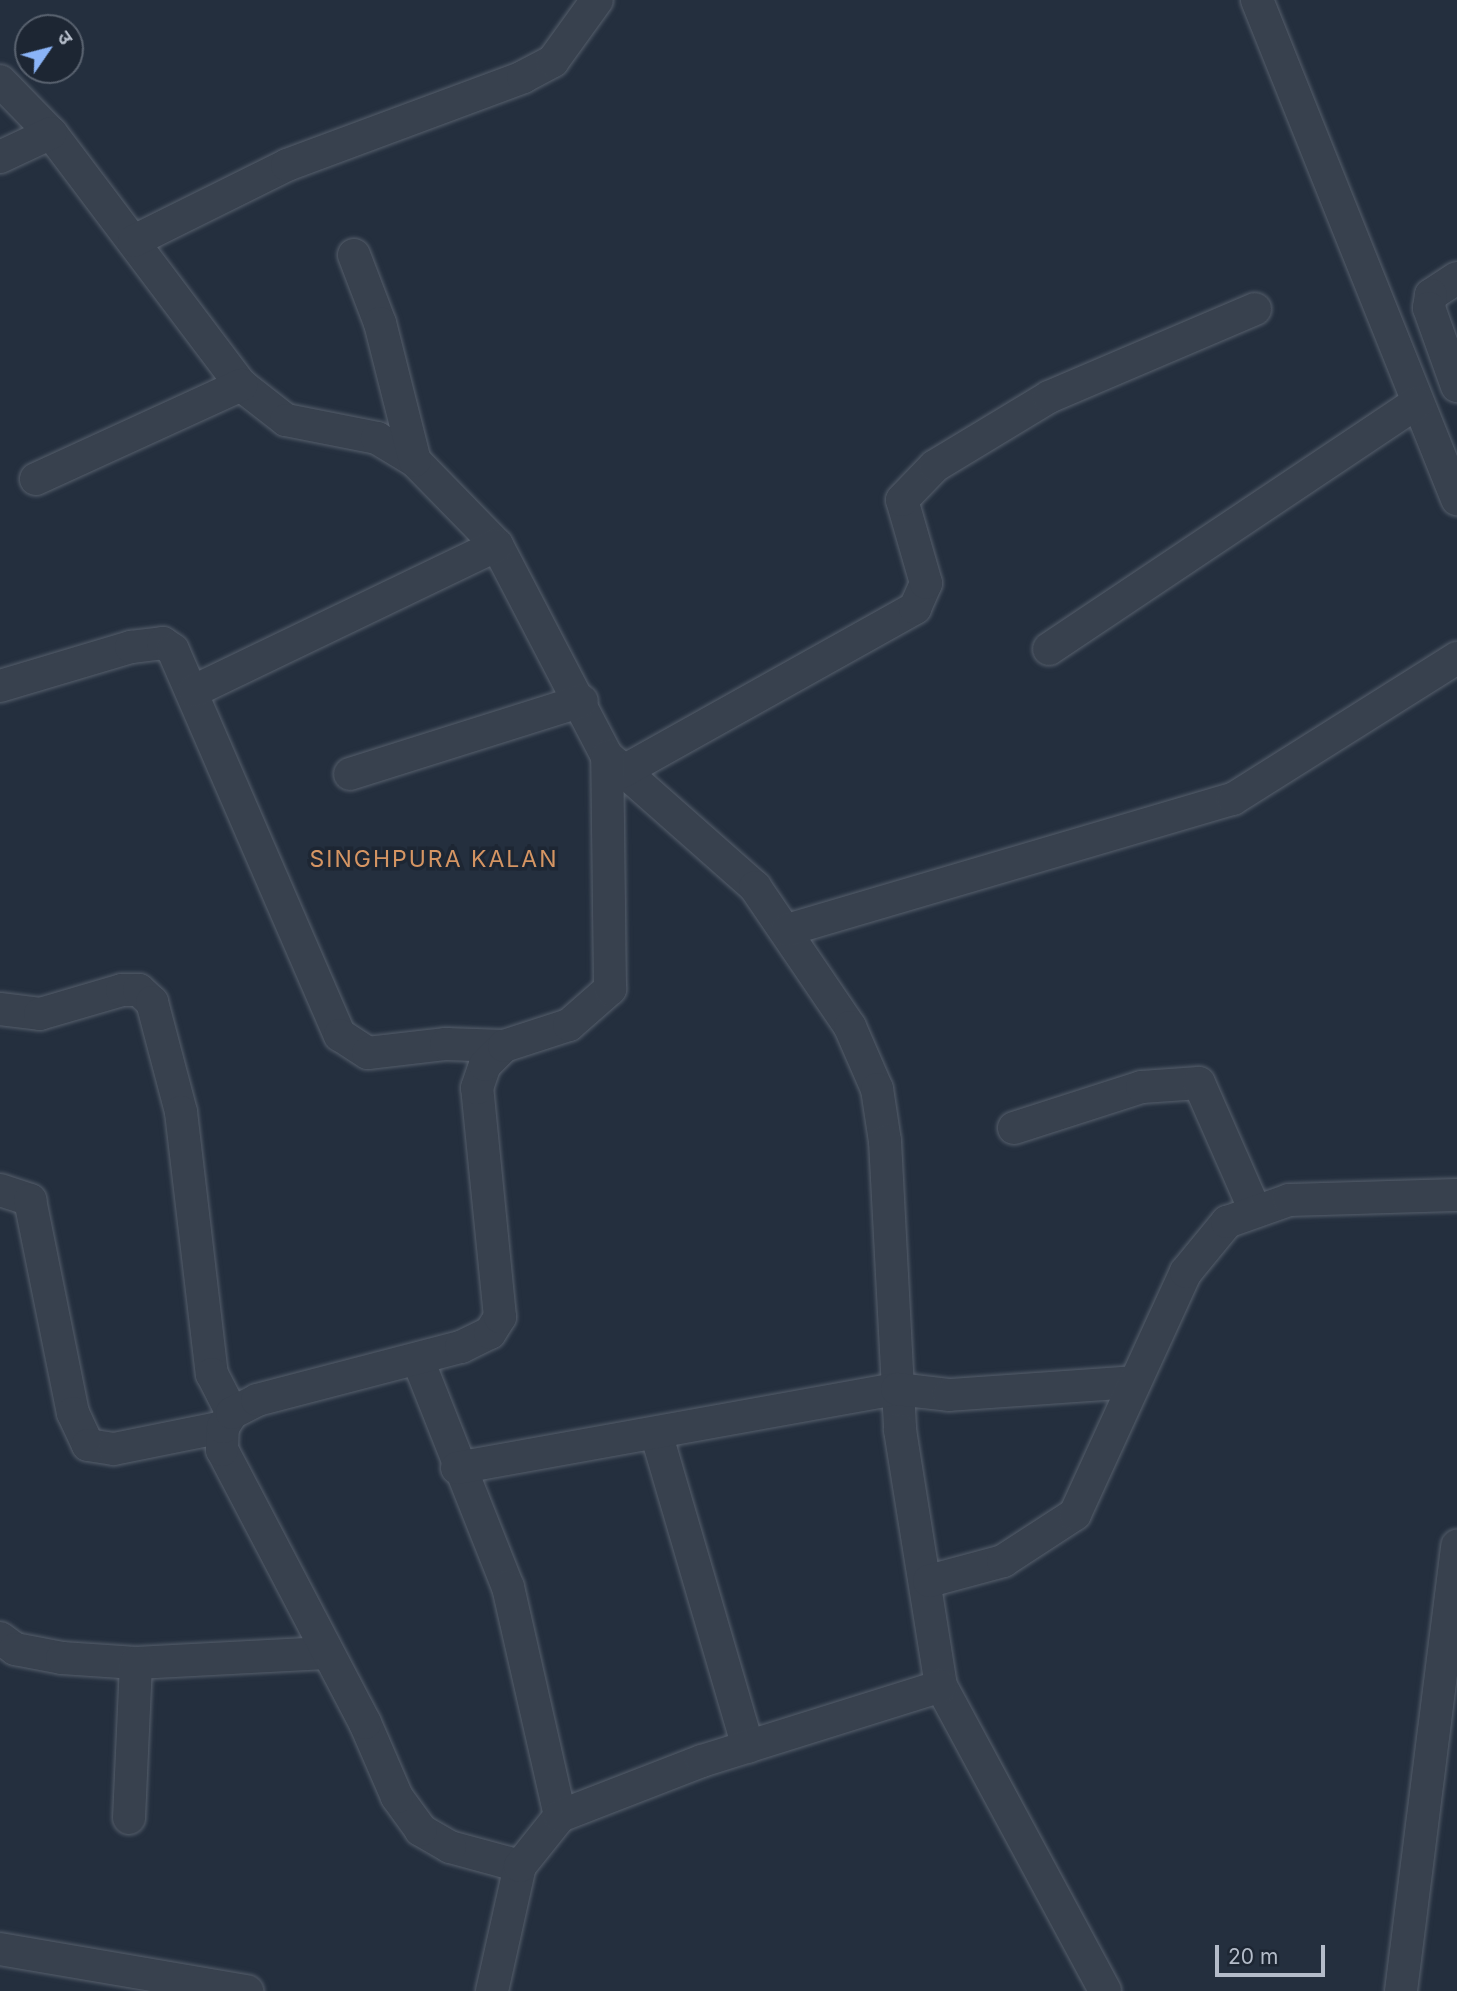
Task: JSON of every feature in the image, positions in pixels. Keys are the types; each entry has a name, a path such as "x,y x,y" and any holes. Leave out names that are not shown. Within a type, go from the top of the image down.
{"street":[{"path":"134,241 287,164 523,77 553,61 597,0"},
{"path":"1257,0 1457,499"},
{"path":"0,81 51,133 241,385 286,420 377,438 415,461 497,545 615,764 720,852 787,930 850,1027 877,1089 897,1389 929,1581 940,1686 1105,1991"},
{"path":"0,158 51,133"},
{"path":"354,255 380,323 415,461"},
{"path":"1457,278 1431,295 1429,308 1457,386"},
{"path":"615,764 915,608 926,583 902,500 935,466 1049,397 1255,309"},
{"path":"36,479 241,385"},
{"path":"1049,649 1418,403"},
{"path":"194,691 497,545"},
{"path":"0,687 131,646 163,643 183,664 340,1035 368,1053 455,1044 504,1046 569,1025 610,989 615,764"},
{"path":"787,930 1233,799 1457,658"},
{"path":"350,774 582,702"},
{"path":"0,1009 40,1014 122,990 139,990 152,1002 181,1112 212,1374 228,1420 222,1450 397,1797 421,1830 450,1847 520,1866"},
{"path":"0,1190 30,1200 73,1413 88,1445 114,1449 228,1420 257,1401 418,1360 490,1333 500,1317 477,1088 485,1065 504,1046"},
{"path":"1014,1128 1142,1087 1199,1083 1255,1208"},
{"path":"929,1581 1003,1562 1076,1514 1135,1382 1206,1241 1255,1208 1289,1200 1457,1195"},
{"path":"418,1360 457,1468 508,1587 560,1816"},
{"path":"457,1468 657,1436 897,1389 949,1395 1135,1382"},
{"path":"657,1436 748,1747"},
{"path":"1401,1991 1450,1659 1457,1546"},
{"path":"0,1638 15,1649 62,1658 136,1663 326,1653"},
{"path":"129,1818 136,1663"},
{"path":"492,1991 520,1866 560,1816 748,1747 940,1686"},
{"path":"0,1949 247,1991"}],"district":[{"name":"SINGHPURA KALAN","path":"434,859"}]}
